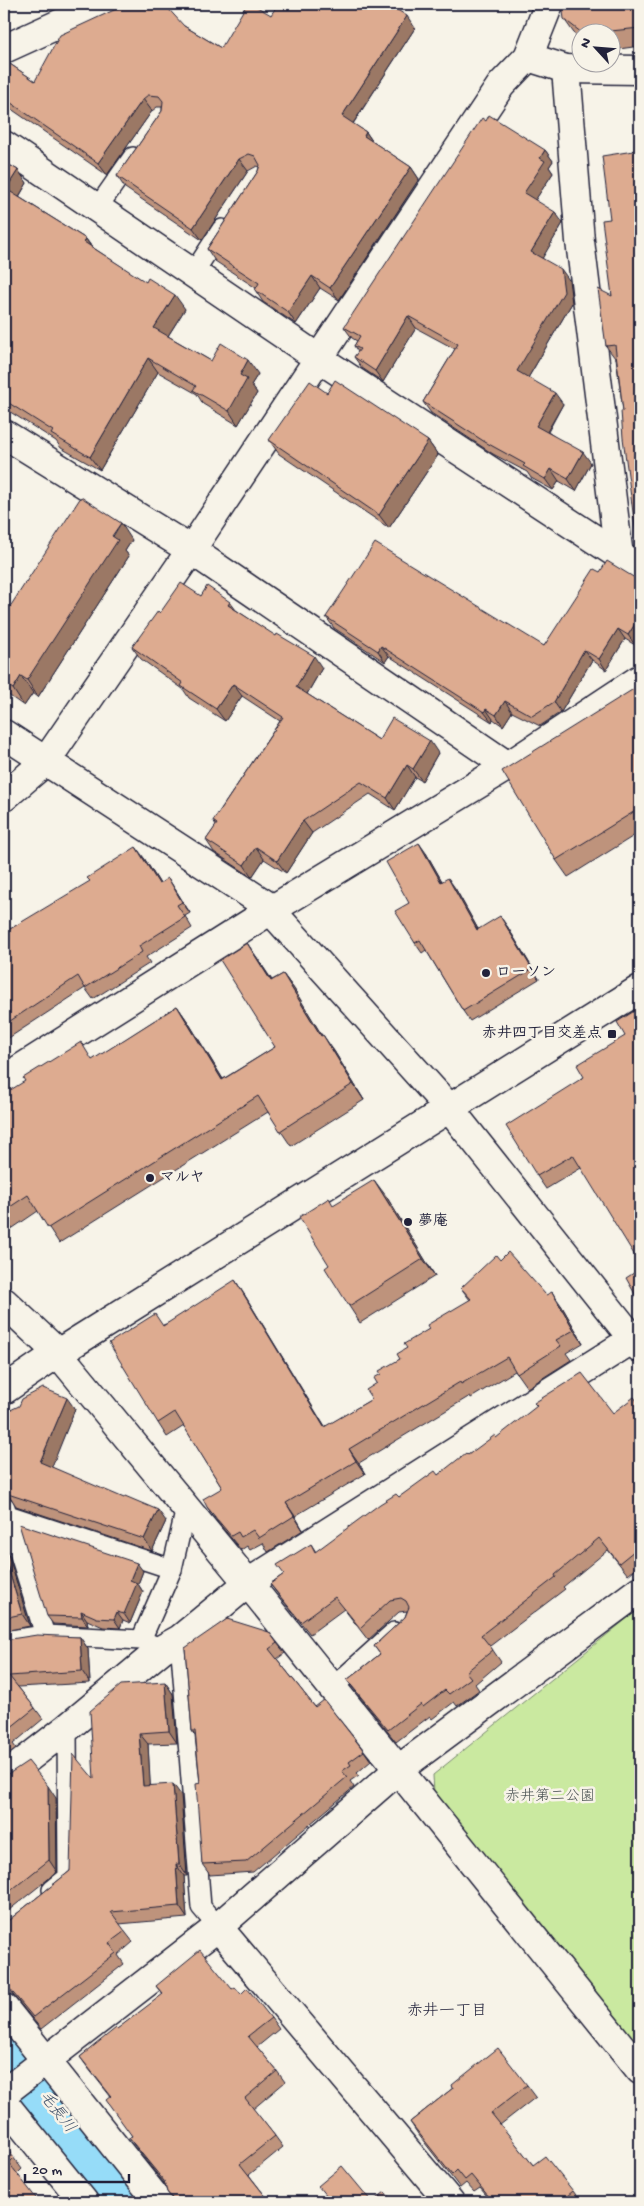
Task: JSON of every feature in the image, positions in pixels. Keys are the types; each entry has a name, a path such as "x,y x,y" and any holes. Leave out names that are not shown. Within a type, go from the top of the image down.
{"street":[{"path":"4,49 103,4"},
{"path":"4,797 46,761 191,550 501,86 528,57 549,4"},
{"path":"528,57 566,68 640,70"},
{"path":"566,68 580,241 630,562"},
{"path":"4,145 194,272 318,358 630,562"},
{"path":"4,434 191,550 508,766"},
{"path":"4,1079 271,910 508,766 640,679"},
{"path":"4,734 265,904 449,1108 637,1344 248,1583 161,1643 67,1728 4,1777"},
{"path":"4,1390 58,1353 640,989"},
{"path":"4,1302 58,1353 399,1769 640,2070"},
{"path":"84,2202 7,2094 218,1927 399,1769 640,1590"},
{"path":"218,1927 450,2202"},
{"path":"4,2008 41,2066 159,2202"}],"lane":[{"path":"98,207 145,139"},
{"path":"194,272 231,217"},
{"path":"186,1508 172,1569 161,1643 201,1907 218,1927"},
{"path":"6,1511 172,1569"},
{"path":"6,1511 45,1635"},
{"path":"332,1688 406,1621"},
{"path":"4,1641 45,1635 161,1643"},
{"path":"40,1899 68,1877 67,1728"}],"green space":[{"name":"赤井第二公園","path":"640,1608 640,2053 434,1794 433,1775"}],"building":[{"path":"127,4 164,4 184,26 221,48 247,4 252,4 271,15 278,4 388,4 407,16 342,116 366,132 364,136 411,167 330,288 312,276 288,312 255,290 259,283 207,249 258,171 260,165 255,156 249,154 239,159 193,228 117,176 162,111 163,101 159,96 148,95 143,99 98,163 4,98 4,60 35,81 60,35"},
{"path":"562,4 640,4 640,28 622,30 622,22 572,22 572,25 564,19"},
{"path":"489,115 545,150 540,158 545,161 524,193 555,212 531,252 561,269 564,292 517,371 555,393 536,426 583,452 568,479 551,469 545,479 523,466 525,464 485,442 423,402 458,344 408,316 375,371 354,357 360,349 354,346 360,336 344,327 482,118 486,121"},
{"path":"640,150 640,545 637,542 623,438 621,411 623,411 615,345 606,346 598,289 612,296 602,220 610,219 602,156"},
{"path":"4,162 18,170 6,189 86,239 84,242 146,282 148,278 175,295 154,328 211,361 221,343 248,360 240,375 247,379 229,411 193,390 196,386 148,358 90,457 51,434 53,431 4,400"},
{"path":"335,380 428,441 379,515 269,440 310,381 327,393"},
{"path":"81,497 121,523 112,536 118,540 27,680 21,676 13,689 4,683 4,616"},
{"path":"375,543 544,646 594,569 600,572 607,561 640,581 640,616 628,635 618,629 599,659 584,650 554,702 532,716 505,701 496,715 486,709 484,712 381,646 378,651 326,617"},
{"path":"181,583 201,596 207,586 230,602 228,605 276,636 277,634 314,656 296,687 379,740 392,718 430,741 413,769 407,765 387,798 361,782 303,821 277,861 256,847 244,865 206,840 217,824 213,821 283,717 233,684 216,709 181,686 183,683 132,647 158,611 160,613"},
{"path":"640,685 640,808 556,860 502,771"},
{"path":"419,843 441,882 448,878 477,930 500,916 532,969 463,1011 420,940 415,943 395,911 409,903 386,862"},
{"path":"136,847 159,884 168,878 182,902 177,905 185,917 139,946 142,952 85,988 78,976 4,1025 4,920 10,929 90,881 87,878"},
{"path":"247,943 271,981 283,974 353,1084 280,1131 258,1096 48,1228 28,1195 4,1211 4,1094 25,1081 23,1078 81,1042 92,1060 177,1006 222,1080 275,1047 220,960"},
{"path":"639,1008 640,1264 573,1155 537,1176 506,1126 584,1077 577,1065 625,1036 617,1022"},
{"path":"374,1180 423,1259 349,1306 325,1268 329,1265 299,1217 329,1198 333,1205"},
{"path":"508,1252 546,1295 552,1292 574,1330 556,1340 561,1346 517,1374 507,1357 461,1384 460,1382 349,1449 356,1461 286,1503 294,1516 259,1538 253,1530 241,1537 238,1532 231,1536 207,1507 203,1499 222,1488 175,1412 158,1423 109,1343 155,1314 163,1326 235,1280 324,1427 372,1399 366,1390 377,1383 374,1378 381,1374 379,1371 400,1359 397,1354 407,1348 404,1344 429,1329 427,1325 471,1299 461,1288 496,1255 500,1260"},
{"path":"640,1269 640,1303 626,1278"},
{"path":"582,1373 613,1413 634,1397 640,1405 640,1546 619,1563 599,1538 555,1575 556,1577 481,1635 493,1650 466,1672 471,1678 449,1694 445,1690 423,1707 421,1704 388,1730 347,1680 380,1654 374,1646 405,1617 409,1607 406,1601 401,1598 390,1600 360,1628 335,1597 301,1622 270,1584 284,1574 277,1565 311,1544 315,1552 380,1504 396,1494 399,1497 435,1471 438,1475 466,1453 468,1455 495,1435 496,1438 537,1406 534,1403"},
{"path":"43,1388 67,1398 40,1462 124,1498 125,1496 158,1510 144,1539 8,1494 4,1487 4,1413 19,1406 22,1399"},
{"path":"19,1524 137,1563 130,1580 137,1583 124,1614 117,1612 114,1619 97,1618 81,1611 82,1617 47,1616"},
{"path":"4,1555 22,1614 4,1618"},
{"path":"227,1619 269,1632 277,1643 269,1649 315,1707 324,1700 364,1751 349,1762 351,1765 342,1771 347,1777 246,1862 202,1864 196,1784 200,1783 195,1731 192,1731 185,1648"},
{"path":"37,1635 80,1637 82,1671 9,1676 35,1708 5,1732 8,1736 4,1740 4,1640"},
{"path":"165,1682 169,1731 139,1733 143,1786 173,1784 179,1864 176,1864 179,1906 111,1912 125,1931 109,1943 116,1953 33,2017 4,1982 4,1924 70,1871 73,1754 94,1779 90,1711 121,1685"},
{"path":"28,1761 48,1786 49,1860 4,1896 4,1777"},
{"path":"200,1950 232,1989 235,1987 241,1994 247,1988 271,2018 248,2036 277,2071 245,2098 275,2136 240,2164 270,2202 237,2202 235,2200 232,2202 175,2202 167,2192 164,2181 129,2138 132,2136 106,2100 111,2096 80,2057 163,1994 156,1986"},
{"path":"498,2048 527,2085 491,2113 533,2165 545,2156 573,2191 560,2202 493,2202 471,2175 465,2180 457,2170 452,2175 410,2122 453,2088 452,2085"},
{"path":"4,2145 14,2158 9,2163 39,2202 4,2202"},
{"path":"342,2166 372,2202 331,2202 318,2186"},
{"path":"385,2192 393,2202 372,2202"}],"waterway":[{"name":"毛長川","path":"4,2047 127,2202"}],"place":[{"name":"ローソン","path":"486,973"},
{"name":"赤井四丁目交差点","path":"612,1034"},
{"name":"マルヤ","path":"150,1178"},
{"name":"夢庵","path":"408,1222"}],"district":[{"name":"赤井一丁目","path":"447,2012"}]}
